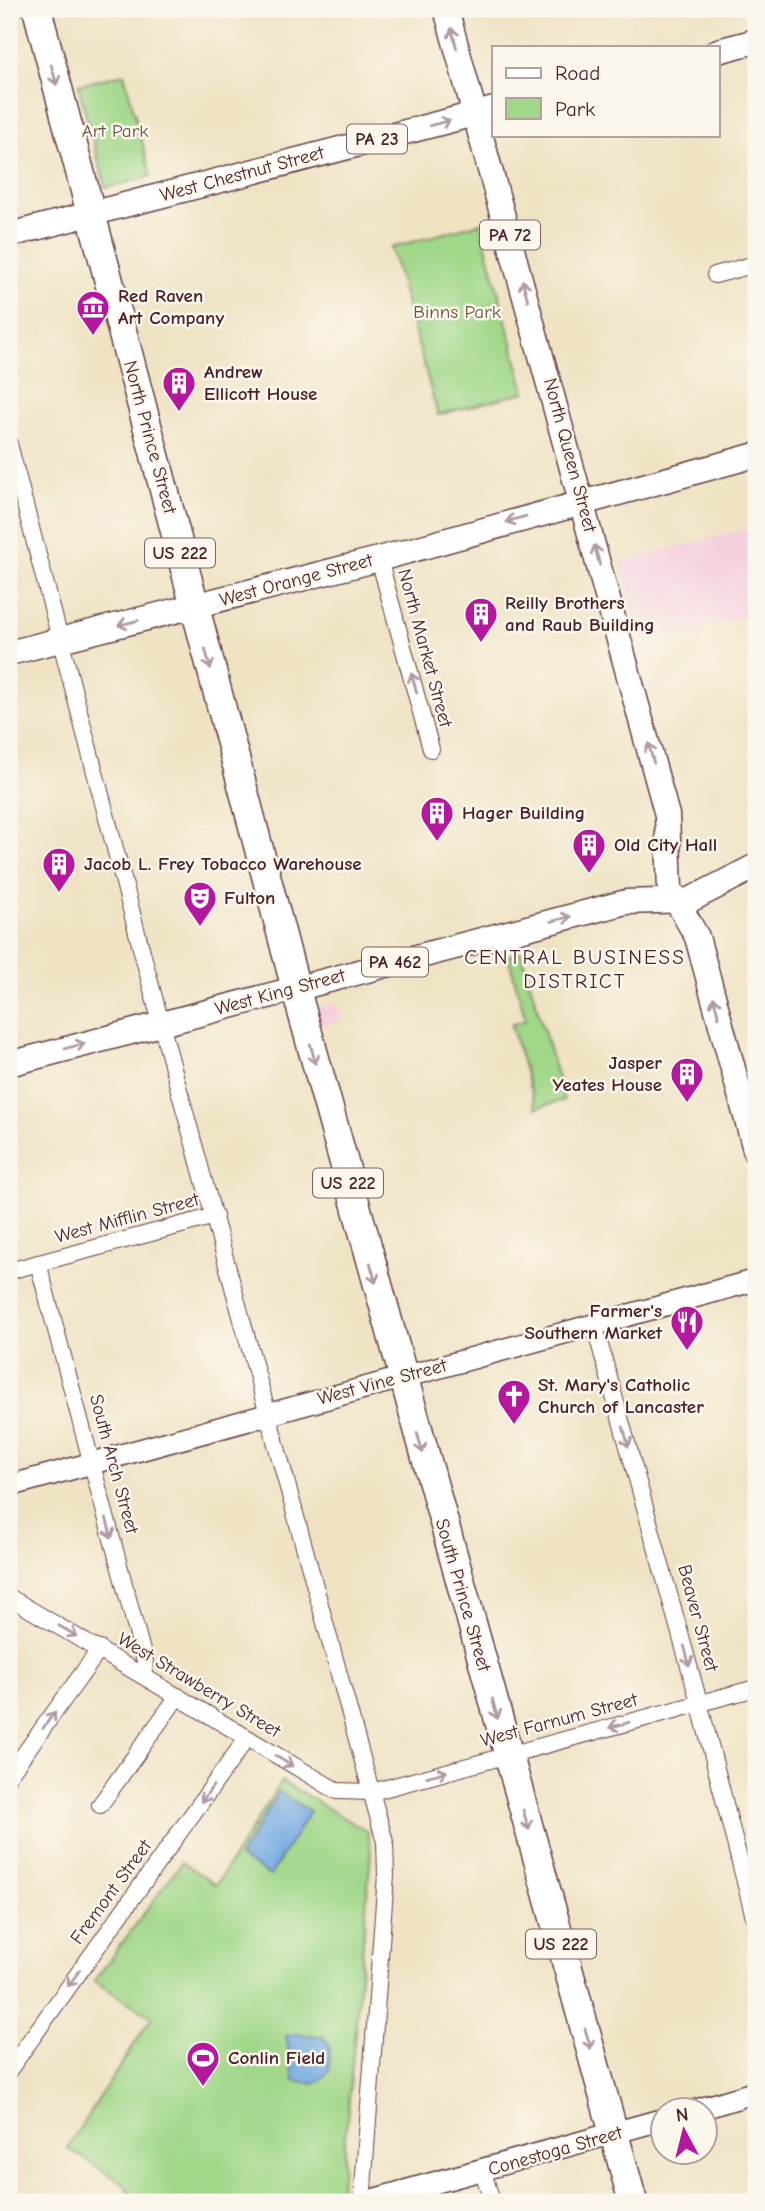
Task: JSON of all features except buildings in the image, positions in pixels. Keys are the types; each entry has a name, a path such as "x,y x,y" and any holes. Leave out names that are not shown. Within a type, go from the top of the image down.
{"highway":[{"name":"North Prince Street","path":"37,9 295,988"},
{"name":"South Prince Street","path":"295,988 401,1377 633,2202"}],"main road":[{"name":"North Queen Street","path":"446,9 485,111 582,501 667,815 670,838 667,871 675,903"},
{"path":"720,50 756,41"},
{"name":"West Chestnut Street","path":"9,235 485,111"},
{"name":"West Orange Street","path":"9,653 379,559 756,455"},
{"name":"PA 462","path":"675,903 707,894 756,866"},
{"name":"West King Street","path":"9,1064 626,902 675,903"},
{"name":"PA 72","path":"675,903 697,937 756,1153"}],"street":[{"path":"715,275 756,264"},
{"path":"9,444 161,1024 372,1792 387,1857 363,2202"},
{"name":"North Market Street","path":"379,559 431,749"},
{"name":"West Mifflin Street","path":"9,1271 215,1216"},
{"name":"South Arch Street","path":"38,1263 145,1662 143,1675"},
{"name":"West Vine Street","path":"9,1486 756,1280"},
{"name":"Beaver Street","path":"594,1324 700,1704 756,1925"},
{"name":"West Strawberry Street","path":"9,1597 337,1791 372,1792"},
{"path":"9,1775 100,1649"},
{"name":"West Farnum Street","path":"372,1792 756,1688"},
{"path":"100,1805 178,1696"},
{"name":"Fremont Street","path":"9,2070 247,1738"},
{"path":"720,2102 756,2092"},
{"name":"Conestoga Street","path":"363,2202 650,2123"},
{"path":"483,2171 492,2202"}],"shaded area":[{"path":"756,526 756,658 743,617 642,643 621,562"},
{"path":"336,1002 342,1020 321,1027 315,1008"}],"green space":[{"name":"Art Park","path":"124,74 151,176 106,188 78,85"},
{"name":"Binns Park","path":"480,223 525,392 438,415 391,248"},
{"path":"521,952 564,1100 536,1108 511,1025 526,1020 508,956"},
{"path":"282,1781 368,1832 371,1853 341,2187 286,2202 134,2202 124,2184 67,2148 152,2017 94,1981 182,1862 216,1885"}],"water":[{"path":"279,1792 310,1811 270,1876 239,1857"},
{"path":"286,2036 322,2036 330,2045 329,2072 316,2083 294,2081"}],"place":[{"name":"Red Raven Art Company","path":"93,337"},
{"name":"Andrew Ellicott House","path":"179,413"},
{"name":"Reilly Brothers and Raub Building","path":"481,644"},
{"name":"Hager Building","path":"437,843"},
{"name":"Old City Hall","path":"589,875"},
{"name":"Jacob L. Frey Tobacco Warehouse","path":"59,894"},
{"name":"Fulton","path":"200,928"},
{"name":"Jasper Yeates House","path":"687,1104"},
{"name":"Farmer's Southern Market","path":"687,1352"},
{"name":"St. Mary's Catholic Church of Lancaster","path":"514,1426"},
{"name":"Conlin Field","path":"203,2088"}],"district":[{"name":"CENTRAL BUSINESS DISTRICT","path":"575,969"}]}
